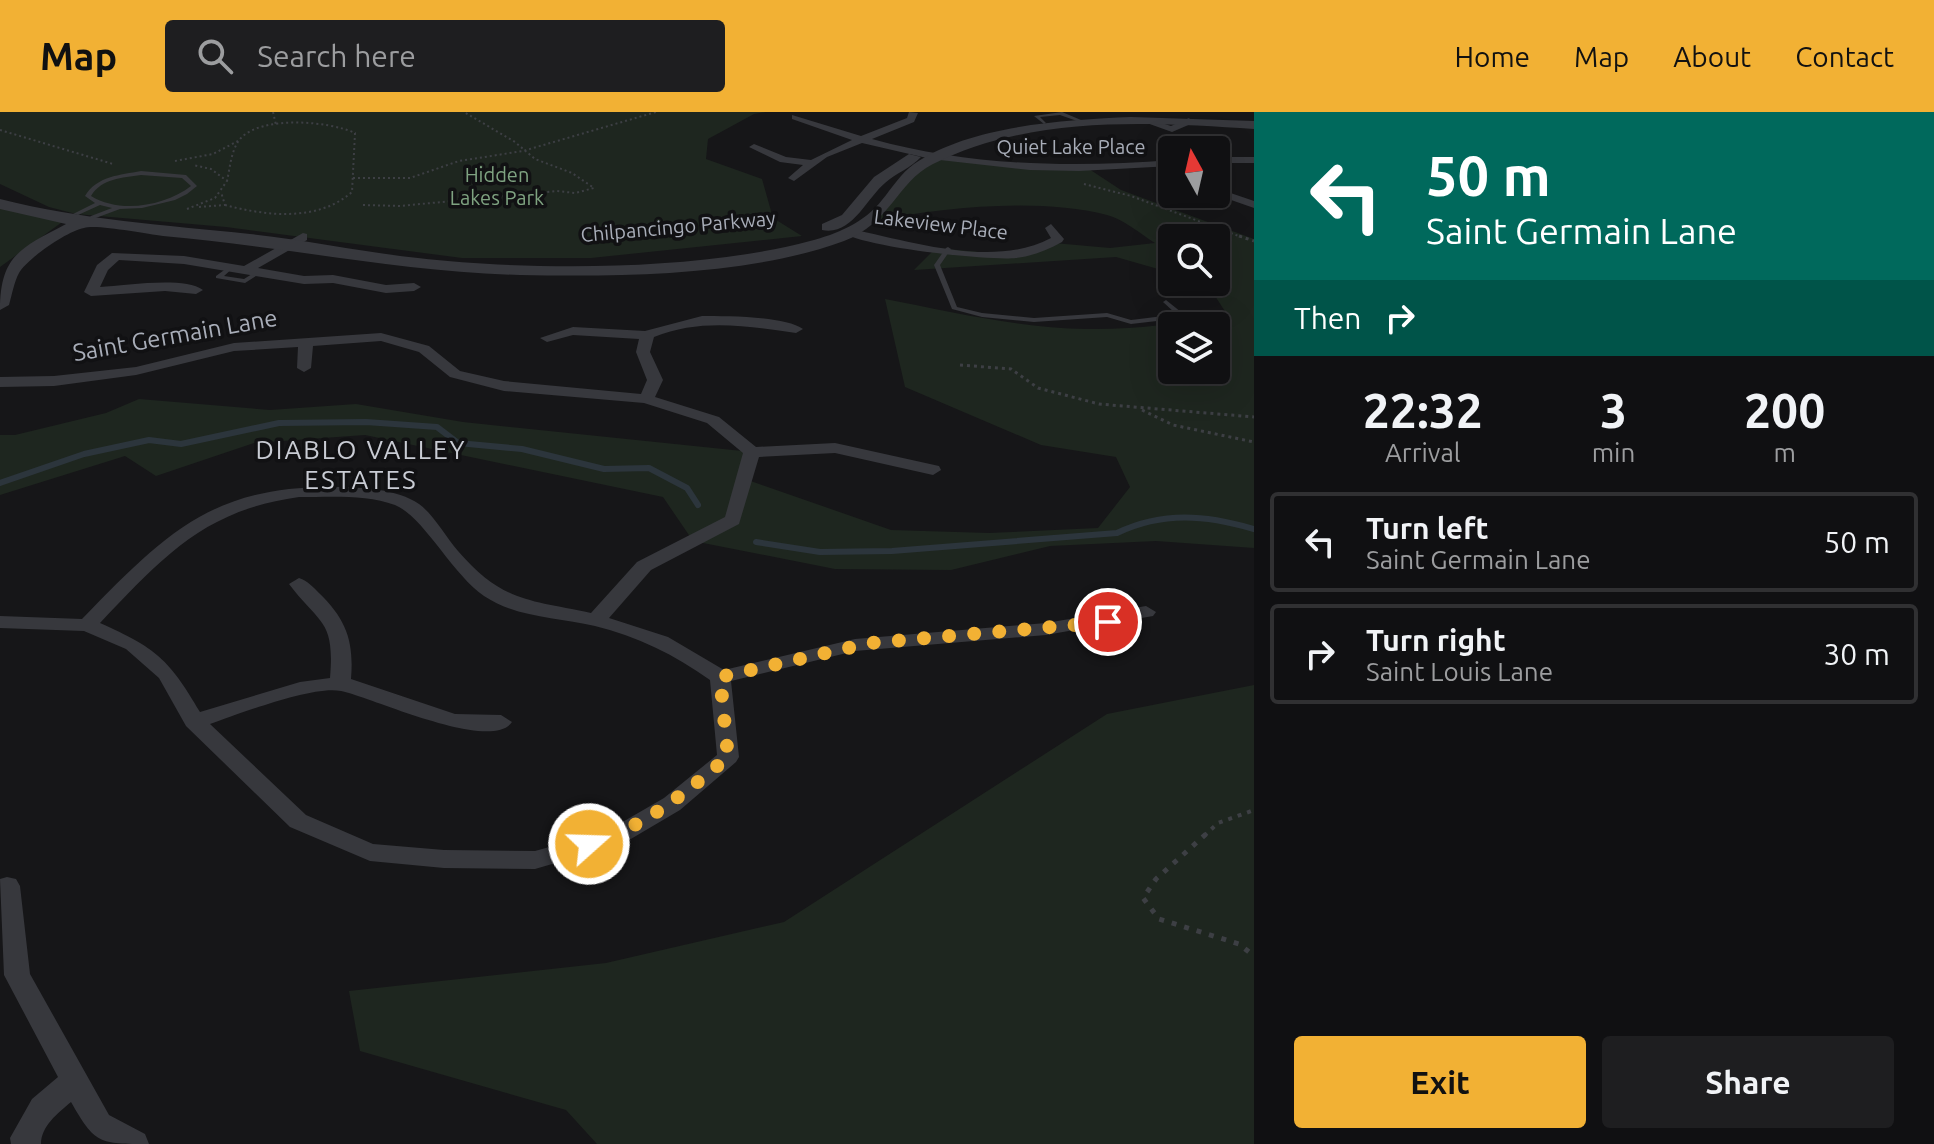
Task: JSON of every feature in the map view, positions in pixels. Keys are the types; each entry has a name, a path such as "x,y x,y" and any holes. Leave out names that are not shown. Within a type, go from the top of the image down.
{"street":[{"path":"794,178 823,155 911,120 913,113"},
{"name":"Chilpancingo Parkway","path":"83,215 462,258 534,260 802,236 847,218 879,180 923,152 998,131 1044,123 1166,114 1254,123"},
{"name":"Quiet Lake Place","path":"795,117 828,131 997,166 1157,165"},
{"name":"Chilpancingo Parkway","path":"83,215 124,227 297,241 468,268 597,270 741,259 828,241 850,233 871,221 907,174 941,156 1015,133 1076,125 1191,117"},
{"path":"754,147 784,160 813,163"},
{"path":"1230,160 1254,160"},
{"path":"12,190 49,207 83,215"},
{"path":"1230,196 1254,205"},
{"path":"0,204 83,215"},
{"path":"0,267 83,215"},
{"path":"0,305 12,270 39,245 83,215"},
{"name":"Lakeview Place","path":"850,233 1001,254 1035,251 1058,239 1051,228"},
{"path":"254,270 297,241"},
{"path":"196,290 165,287 91,292 102,268 116,256 231,267 386,289 414,287"},
{"path":"547,338 573,331 647,335 672,323 715,317 796,329"},
{"path":"646,399 655,380 643,352 647,335"},
{"name":"Saint Germain Lane","path":"0,382 54,381 136,371 234,347 381,337 424,349 455,374 504,386 646,399 713,420 752,452"},
{"path":"304,368 306,340"},
{"path":"596,620 644,566 733,520 752,452 835,448 933,470"},
{"path":"87,625 166,545 192,524 238,503 280,494 329,491 369,494 413,507 477,585 518,606 596,620 665,641 720,677 870,643 995,631 1075,628 1146,612"},
{"path":"299,584 339,623 343,651 340,683"},
{"path":"0,622 87,625 133,645 167,674 194,721 298,821 370,852 444,859 535,860 615,837 672,804 728,757 720,677"},
{"path":"194,721 307,687 340,683 453,721 501,722"},
{"path":"7,886 17,975 98,1124 134,1144"},
{"path":"26,1144 25,1138 42,1108 74,1081"}],"lane":[{"path":"173,174 191,180 194,186 187,193 168,201 83,215 93,187 127,175 173,174"},
{"path":"83,215 128,206"},
{"path":"948,249 937,265 954,308 982,315 1034,320 1107,315 1131,322 1147,321 1174,317 1178,312 1166,302"}],"path":[{"path":"273,112 276,126"},
{"path":"363,205 583,192 594,188 572,173 523,151 464,112"},
{"path":"353,178 401,180 459,161 523,151 656,112"},
{"path":"164,163 213,154 248,133 276,126 318,123 355,133 353,178 348,197 317,209 273,213 225,205 189,208"},
{"path":"227,181 239,140"},
{"path":"1081,183 1131,196 1220,232 1254,241"},
{"path":"221,192 225,205"},
{"path":"960,365 1011,369 1038,388 1072,399 1136,408 1254,417"},
{"path":"1136,408 1173,425 1254,442"},
{"path":"1254,810 1218,823 1156,879 1143,898 1159,919 1239,944 1254,956"}],"green space":[{"name":"Hidden Lakes Park","path":"0,112 766,112 754,114 708,139 706,159 762,179 773,218 802,236 591,258 462,258 226,227 76,214 49,207 0,184"},
{"path":"941,156 997,166 1086,167 1121,190 1158,204 1158,208 1170,208 1213,224 1158,224 1158,269 1116,257 914,270 936,248 1001,254 1054,243 1110,248 1155,243 1113,217 1050,207 989,206 871,221 907,174"},
{"path":"0,204 65,220 0,267"},
{"path":"1230,230 1254,239 1254,548 1156,541 1050,546 951,570 835,569 693,541 663,497 365,435 254,443 156,476 125,456 0,495 0,435 15,435 106,413 139,399 270,410 356,404 463,422 752,452 745,479 891,530 989,533 1098,528 1130,487 1116,457 1041,445 905,387 885,299 1036,326 1104,329 1158,325 1158,384 1230,384 1230,312 1225,312 1215,296 1230,296"},
{"path":"1254,685 1254,1144 597,1144 566,1110 360,1051 349,991 606,963 784,922 1107,714"}],"waterway":[{"path":"0,483 84,454 149,440 181,444 279,423 366,422 437,427 458,443 522,449 604,469 649,468 687,488 698,505"},
{"path":"756,542 820,552 892,551 1117,533 1168,518 1202,518 1254,529"}],"district":[{"name":"DIABLO VALLEY ESTATES","path":"361,464"}],"route":[{"path":"589,844 615,837 672,804 728,757 720,677 870,643 995,631 1075,628 1108,622"}]}
